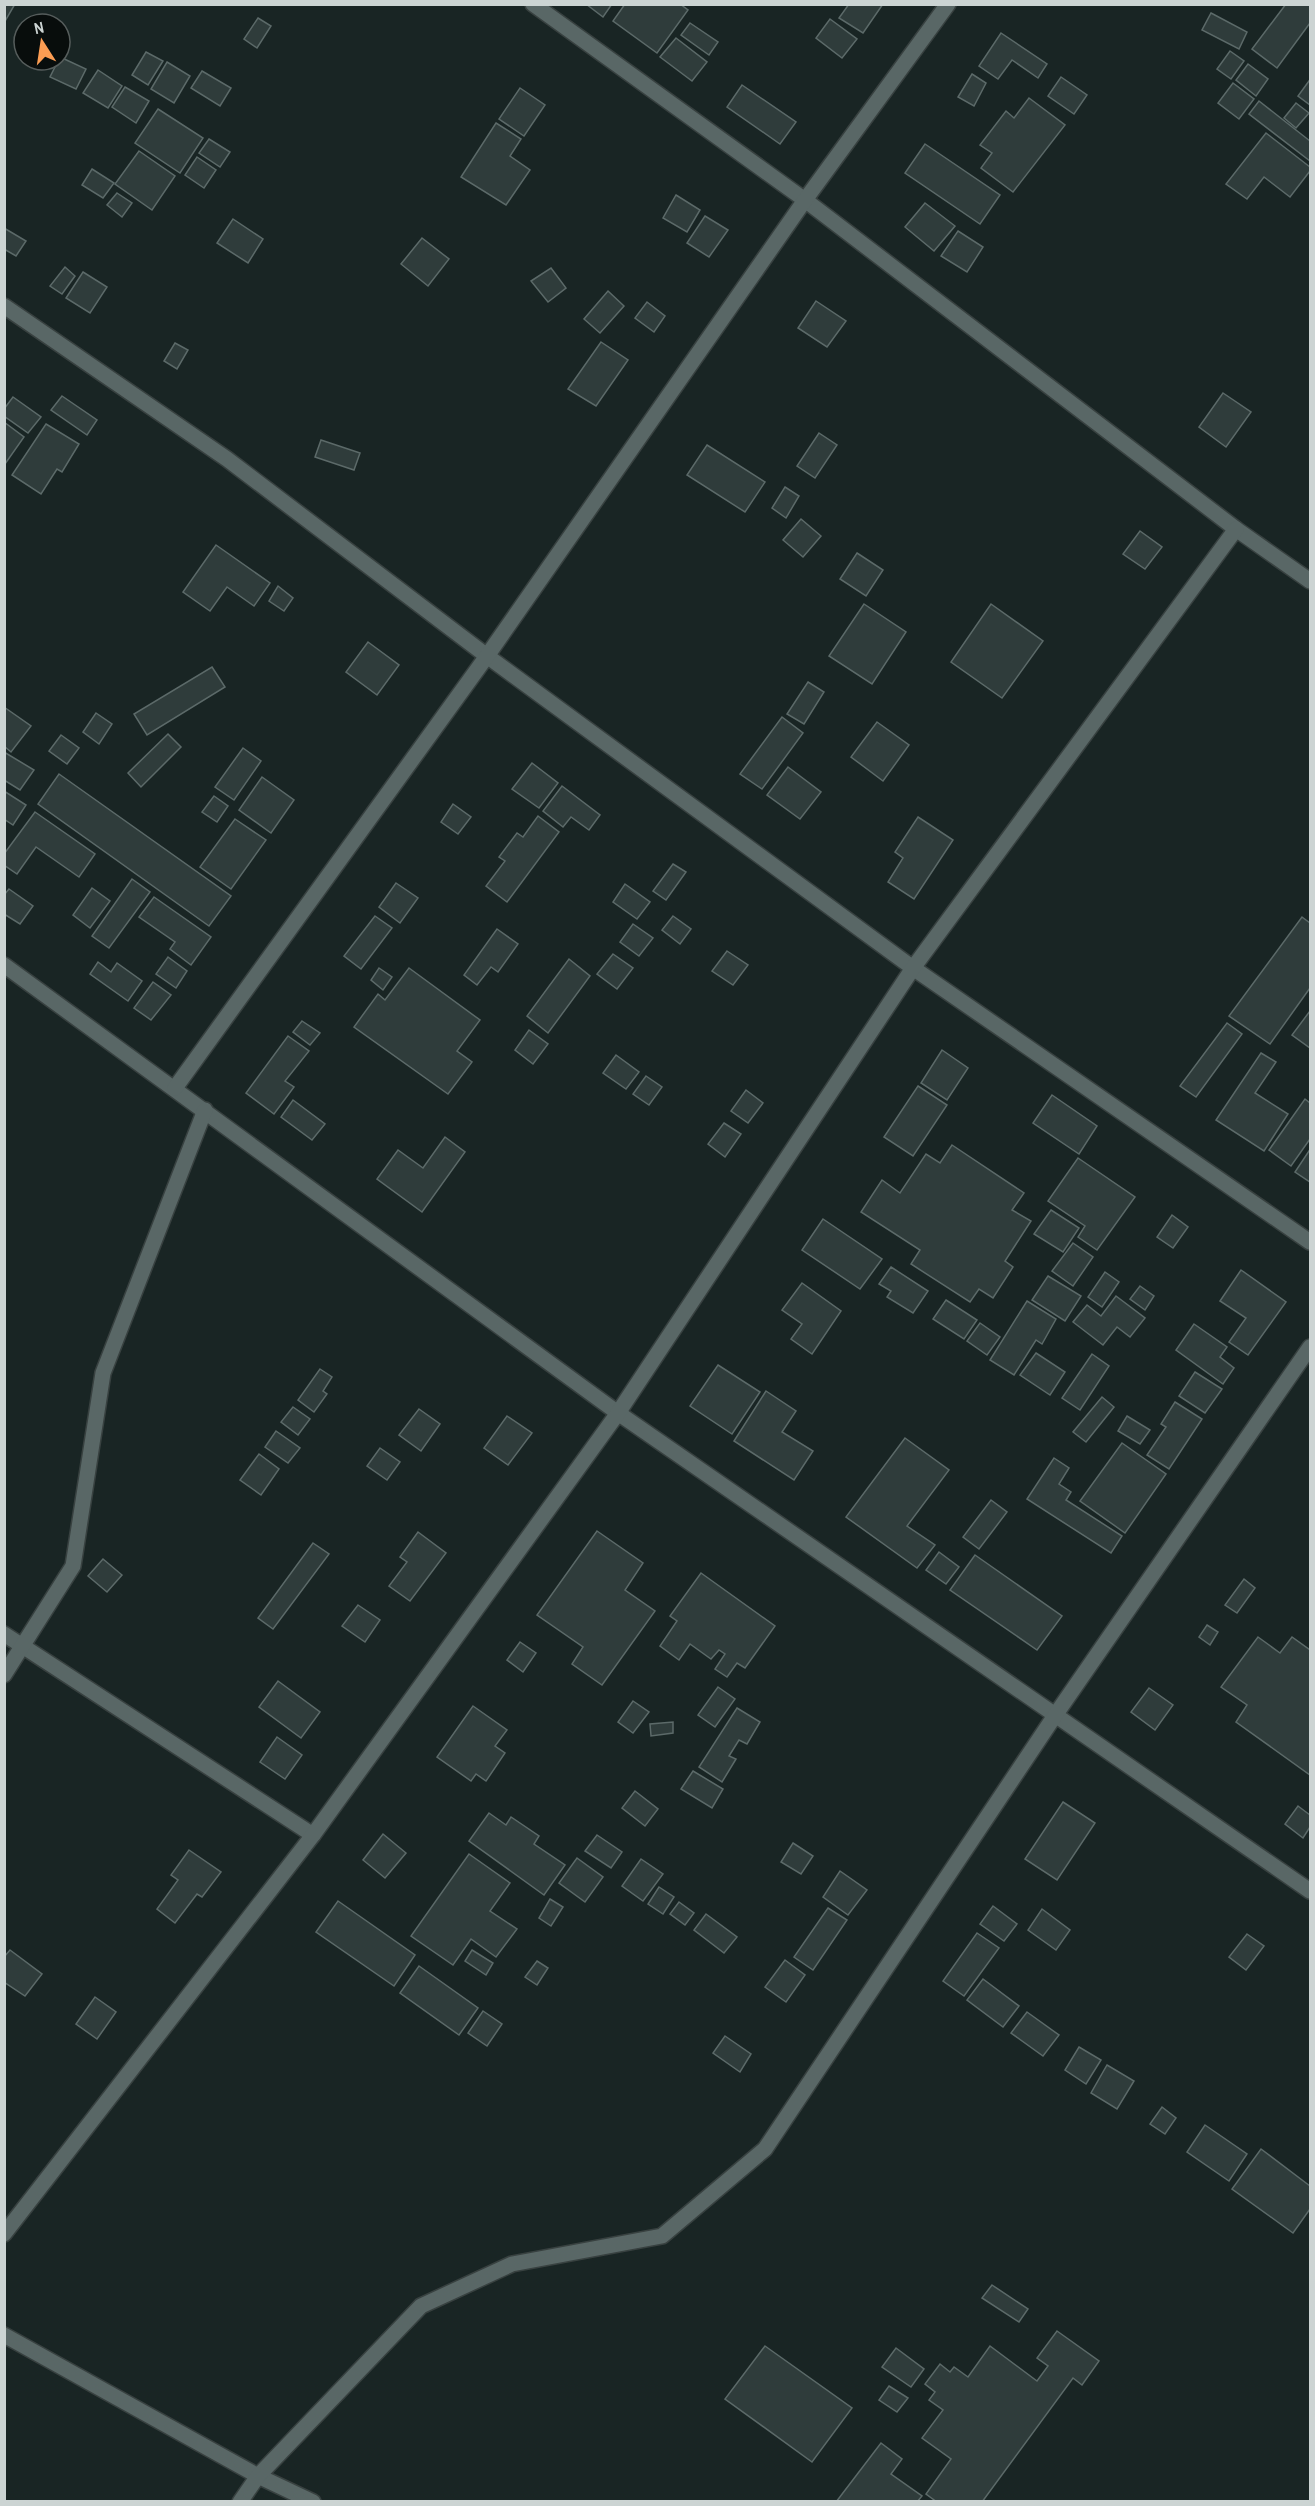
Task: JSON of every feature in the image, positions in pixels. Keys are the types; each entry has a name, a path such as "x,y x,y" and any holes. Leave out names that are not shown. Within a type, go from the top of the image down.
{"street":[{"path":"533,4 805,200 1236,529 1311,581"},
{"path":"174,1088 488,656 805,200 948,4"},
{"path":"4,306 227,459 488,656 913,968 1311,1242"},
{"path":"4,2234 313,1834 618,1413 913,968 1236,529"},
{"path":"4,965 618,1413 1311,1891"},
{"path":"4,1675 73,1566 103,1373 205,1110"},
{"path":"240,2502 258,2476 421,2306 512,2264 662,2236 765,2149 1056,1714 1311,1347"},
{"path":"4,1634 313,1834"},
{"path":"4,2335 258,2476 313,2502"}],"building":[{"path":"4,4 15,4 4,23"},
{"path":"586,4 612,4 603,17"},
{"path":"625,4 680,4 688,10 657,53 613,21"},
{"path":"849,4 883,4 863,33 839,18"},
{"path":"1286,4 1310,4 1310,23 1277,68 1252,49"},
{"path":"1211,13 1247,32 1239,49 1202,30"},
{"path":"258,18 271,26 257,48 244,39"},
{"path":"830,19 857,39 842,58 816,38"},
{"path":"690,23 718,42 709,55 681,35"},
{"path":"1001,33 1047,64 1038,78 1012,60 998,79 979,66"},
{"path":"676,38 707,62 692,81 660,57"},
{"path":"1230,51 1244,61 1231,79 1217,69"},
{"path":"146,52 163,61 148,85 132,75"},
{"path":"167,62 190,76 174,103 151,89"},
{"path":"72,63 86,69 76,89 50,77 52,72 72,72"},
{"path":"1248,64 1268,79 1256,96 1236,80"},
{"path":"98,70 122,86 108,108 83,93"},
{"path":"202,71 231,88 220,106 191,88"},
{"path":"972,74 986,83 974,106 958,97"},
{"path":"1061,77 1087,95 1074,114 1048,96"},
{"path":"1310,82 1310,105 1298,96"},
{"path":"1233,83 1254,99 1239,119 1218,103"},
{"path":"742,85 796,122 780,144 727,107"},
{"path":"125,87 149,101 136,123 112,107"},
{"path":"520,88 545,105 524,136 499,119"},
{"path":"1029,98 1065,125 1013,192 981,168 992,153 980,145 1006,111 1014,118"},
{"path":"1259,101 1310,141 1310,161 1249,114"},
{"path":"1296,103 1309,113 1296,128 1284,118"},
{"path":"158,109 203,138 180,173 135,143"},
{"path":"496,123 521,139 510,156 530,170 506,205 461,177"},
{"path":"1266,133 1310,167 1310,171 1290,197 1264,177 1247,199 1226,184"},
{"path":"209,139 230,152 220,167 199,153"},
{"path":"925,144 1000,195 980,224 905,173"},
{"path":"139,151 175,176 152,210 115,184"},
{"path":"197,157 216,170 204,188 185,175"},
{"path":"92,169 114,183 103,198 82,185"},
{"path":"117,193 132,203 122,217 107,205"},
{"path":"676,195 700,210 687,232 663,218"},
{"path":"925,203 955,226 934,251 905,227"},
{"path":"705,216 728,230 709,257 687,243"},
{"path":"233,219 263,239 248,263 217,243"},
{"path":"4,228 26,241 16,256 4,249"},
{"path":"958,231 983,247 967,272 941,256"},
{"path":"422,238 449,259 428,286 401,264"},
{"path":"65,267 75,276 62,294 50,286"},
{"path":"551,268 566,288 548,302 531,281"},
{"path":"83,272 107,287 90,313 66,298"},
{"path":"608,291 624,306 600,333 584,319"},
{"path":"816,301 846,321 827,347 798,328"},
{"path":"647,302 665,316 654,332 635,318"},
{"path":"601,342 628,360 596,406 568,389"},
{"path":"175,343 188,350 177,369 164,361"},
{"path":"1223,393 1251,412 1226,447 1199,427"},
{"path":"62,396 97,420 87,435 51,410"},
{"path":"13,397 41,417 28,433 4,416 4,409"},
{"path":"4,422 24,437 5,464 4,464"},
{"path":"46,424 79,444 62,472 57,469 41,494 12,475"},
{"path":"819,433 837,445 815,478 797,466"},
{"path":"321,440 360,453 354,470 315,457"},
{"path":"707,445 765,482 745,512 687,475"},
{"path":"785,487 799,496 786,518 772,508"},
{"path":"801,519 821,536 803,557 783,540"},
{"path":"1140,531 1162,547 1145,569 1123,554"},
{"path":"216,545 270,583 254,606 227,587 210,611 183,592"},
{"path":"857,553 883,570 866,596 840,579"},
{"path":"278,586 293,598 284,611 269,601"},
{"path":"864,604 906,632 872,684 829,656"},
{"path":"991,604 1043,641 1002,698 951,662"},
{"path":"368,642 399,665 377,695 346,672"},
{"path":"212,667 225,687 147,735 134,714"},
{"path":"808,682 824,692 804,724 787,714"},
{"path":"4,707 31,726 11,752 4,746"},
{"path":"96,713 112,724 99,744 83,732"},
{"path":"782,717 803,733 762,789 740,774"},
{"path":"877,722 909,745 883,781 851,757"},
{"path":"168,734 181,747 141,787 128,773"},
{"path":"61,735 79,748 67,764 49,751"},
{"path":"243,748 261,761 234,800 215,787"},
{"path":"4,752 34,770 20,790 4,780"},
{"path":"532,763 558,783 539,808 512,789"},
{"path":"788,767 821,792 800,819 767,795"},
{"path":"59,774 231,896 209,926 38,804"},
{"path":"262,777 294,800 271,833 239,810"},
{"path":"562,786 600,815 589,830 571,817 563,827 543,811"},
{"path":"4,791 26,805 13,825 4,819"},
{"path":"214,796 228,806 217,822 202,812"},
{"path":"453,804 471,817 458,834 441,822"},
{"path":"35,812 95,854 79,877 36,847 17,874 4,865 4,854"},
{"path":"538,816 559,832 507,902 486,886 505,861 499,857 517,833 523,837"},
{"path":"918,817 953,840 914,899 888,882 903,858 895,852"},
{"path":"235,819 266,840 231,889 200,867"},
{"path":"673,864 686,872 666,900 653,891"},
{"path":"132,879 150,892 109,948 92,936"},
{"path":"396,883 418,898 400,923 379,907"},
{"path":"625,884 650,902 637,919 613,902"},
{"path":"92,888 110,901 90,928 73,915"},
{"path":"9,889 33,906 20,924 4,914 4,895"},
{"path":"154,897 211,937 191,965 170,949 175,942 139,917"},
{"path":"375,916 392,928 361,969 344,956"},
{"path":"673,916 691,929 680,944 662,930"},
{"path":"1302,917 1310,923 1310,988 1270,1044 1229,1016"},
{"path":"633,924 653,938 639,956 620,942"},
{"path":"497,929 518,944 498,972 491,967 477,985 464,975"},
{"path":"727,951 748,965 733,985 712,971"},
{"path":"613,954 633,968 617,989 597,974"},
{"path":"168,957 187,971 176,988 156,974"},
{"path":"569,959 590,976 548,1033 527,1016"},
{"path":"98,962 111,972 117,963 142,981 128,1001 90,974"},
{"path":"379,968 392,977 383,990 371,980"},
{"path":"409,968 480,1020 457,1051 472,1062 448,1094 354,1027 378,994 385,1000"},
{"path":"153,982 171,995 151,1020 134,1008"},
{"path":"1310,1011 1310,1048 1292,1035"},
{"path":"302,1021 320,1033 310,1045 293,1032"},
{"path":"1227,1023 1242,1034 1196,1097 1180,1086"},
{"path":"529,1030 548,1044 533,1064 515,1050"},
{"path":"288,1036 309,1051 285,1081 294,1087 274,1114 246,1093"},
{"path":"942,1050 968,1068 947,1100 921,1083"},
{"path":"1261,1053 1276,1062 1255,1093 1288,1114 1264,1151 1216,1120"},
{"path":"616,1055 639,1072 626,1089 603,1073"},
{"path":"646,1076 662,1087 649,1105 633,1094"},
{"path":"918,1086 947,1105 913,1156 884,1137"},
{"path":"746,1090 763,1103 748,1123 731,1111"},
{"path":"1052,1095 1097,1126 1079,1154 1033,1123"},
{"path":"1305,1099 1310,1103 1310,1139 1291,1166 1269,1150"},
{"path":"293,1100 325,1124 312,1140 281,1117"},
{"path":"724,1123 741,1134 725,1157 708,1144"},
{"path":"445,1137 465,1152 422,1212 377,1179 398,1150 423,1168"},
{"path":"952,1145 1024,1193 1012,1210 1031,1221 1005,1261 1013,1267 993,1298 979,1289 970,1302 911,1264 920,1250 861,1212 882,1180 900,1193 926,1154 940,1163"},
{"path":"1310,1152 1310,1182 1295,1172"},
{"path":"1078,1158 1135,1197 1097,1250 1078,1237 1085,1226 1048,1201"},
{"path":"1051,1210 1079,1228 1063,1252 1034,1234"},
{"path":"1172,1215 1188,1227 1173,1248 1157,1237"},
{"path":"823,1219 882,1259 860,1289 802,1250"},
{"path":"1073,1243 1093,1257 1073,1286 1052,1271"},
{"path":"891,1267 928,1291 913,1313 887,1297 891,1291 879,1284"},
{"path":"1241,1270 1286,1302 1248,1355 1229,1342 1246,1318 1220,1301"},
{"path":"1105,1272 1119,1282 1102,1307 1088,1297"},
{"path":"1048,1276 1081,1296 1065,1321 1032,1300"},
{"path":"802,1283 841,1311 812,1354 791,1339 802,1324 782,1310"},
{"path":"1140,1286 1154,1296 1145,1310 1130,1299"},
{"path":"1116,1296 1145,1318 1130,1337 1117,1327 1103,1345 1073,1322 1087,1305 1101,1316"},
{"path":"946,1300 977,1320 964,1339 933,1319"},
{"path":"1027,1301 1056,1319 1042,1344 1036,1340 1014,1375 990,1360"},
{"path":"980,1323 1000,1337 987,1355 967,1341"},
{"path":"1194,1324 1227,1347 1220,1357 1234,1368 1223,1384 1176,1350"},
{"path":"1036,1353 1065,1372 1050,1395 1020,1375"},
{"path":"1092,1354 1109,1366 1080,1410 1062,1398"},
{"path":"718,1365 760,1392 732,1434 690,1406"},
{"path":"320,1369 332,1377 323,1391 327,1394 314,1412 298,1400"},
{"path":"1195,1372 1222,1389 1205,1413 1179,1396"},
{"path":"766,1391 796,1411 782,1432 813,1451 794,1480 734,1441"},
{"path":"1102,1397 1114,1407 1086,1442 1073,1432"},
{"path":"1175,1402 1202,1419 1169,1469 1147,1455 1166,1427 1161,1424"},
{"path":"293,1407 310,1419 298,1435 281,1422"},
{"path":"419,1409 440,1424 421,1451 399,1435"},
{"path":"507,1416 532,1433 508,1465 484,1448"},
{"path":"1127,1416 1150,1430 1140,1444 1118,1431"},
{"path":"276,1431 300,1448 288,1463 265,1447"},
{"path":"905,1438 949,1470 907,1526 935,1545 917,1568 846,1517"},
{"path":"1122,1443 1166,1474 1125,1533 1080,1501"},
{"path":"380,1448 400,1462 387,1480 367,1466"},
{"path":"259,1454 279,1469 261,1495 240,1480"},
{"path":"1054,1458 1069,1468 1059,1484 1071,1492 1066,1500 1122,1536 1111,1553 1027,1499"},
{"path":"991,1500 1007,1512 979,1549 963,1537"},
{"path":"597,1531 643,1563 625,1590 655,1611 602,1685 572,1664 583,1647 537,1615"},
{"path":"418,1532 446,1553 410,1601 389,1586 407,1562 400,1557"},
{"path":"313,1543 329,1554 273,1629 258,1618"},
{"path":"939,1552 959,1567 946,1584 926,1570"},
{"path":"975,1555 1062,1616 1037,1650 950,1590"},
{"path":"103,1559 122,1575 107,1592 88,1576"},
{"path":"701,1573 775,1626 745,1668 737,1663 727,1677 715,1669 725,1654 719,1650 711,1659 690,1644 679,1660 660,1646 677,1621 670,1616"},
{"path":"1244,1579 1255,1588 1237,1613 1225,1605"},
{"path":"358,1605 380,1620 365,1642 342,1626"},
{"path":"1207,1625 1218,1632 1210,1645 1199,1637"},
{"path":"1258,1637 1280,1653 1292,1637 1310,1650 1310,1775 1236,1722 1247,1705 1221,1687"},
{"path":"520,1642 536,1653 523,1672 507,1660"},
{"path":"278,1681 320,1712 301,1738 259,1707"},
{"path":"718,1687 735,1699 715,1727 698,1715"},
{"path":"1149,1688 1173,1705 1155,1730 1131,1712"},
{"path":"633,1701 649,1712 633,1733 618,1722"},
{"path":"473,1706 507,1730 495,1746 505,1753 486,1781 476,1774 471,1781 437,1757"},
{"path":"737,1708 760,1722 747,1744 739,1740 729,1756 736,1759 722,1782 699,1767"},
{"path":"673,1722 673,1733 651,1736 650,1724"},
{"path":"277,1737 302,1755 285,1779 260,1762"},
{"path":"693,1771 723,1789 712,1808 681,1789"},
{"path":"635,1791 658,1809 645,1826 622,1808"},
{"path":"1063,1802 1095,1823 1057,1880 1025,1859"},
{"path":"1298,1806 1310,1815 1310,1827 1303,1838 1285,1824"},
{"path":"489,1813 506,1825 511,1817 539,1836 534,1844 565,1865 544,1895 469,1841"},
{"path":"383,1834 406,1853 385,1878 363,1860"},
{"path":"597,1835 622,1852 611,1868 585,1851"},
{"path":"793,1843 813,1856 801,1874 781,1862"},
{"path":"189,1850 221,1872 202,1897 197,1894 175,1923 157,1909 178,1880 171,1875"},
{"path":"469,1854 510,1883 490,1911 517,1929 496,1957 471,1939 453,1965 411,1936"},
{"path":"577,1858 603,1877 585,1902 559,1883"},
{"path":"641,1859 663,1874 643,1901 622,1886"},
{"path":"840,1871 867,1890 848,1915 823,1897"},
{"path":"659,1887 674,1897 663,1914 648,1904"},
{"path":"550,1899 563,1907 551,1926 539,1918"},
{"path":"338,1901 415,1955 394,1986 316,1932"},
{"path":"679,1902 694,1913 685,1925 670,1914"},
{"path":"993,1906 1017,1924 1004,1941 980,1924"},
{"path":"828,1908 847,1920 813,1970 794,1957"},
{"path":"1042,1909 1070,1930 1056,1950 1028,1930"},
{"path":"706,1914 737,1937 724,1953 694,1930"},
{"path":"977,1933 999,1948 964,1996 943,1981"},
{"path":"1247,1934 1264,1946 1246,1970 1229,1957"},
{"path":"10,1950 42,1974 25,1996 4,1982 4,1957"},
{"path":"472,1950 493,1963 486,1975 465,1961"},
{"path":"785,1960 805,1975 786,2002 765,1987"},
{"path":"537,1961 548,1968 537,1985 525,1977"},
{"path":"419,1966 478,2008 459,2035 400,1993"},
{"path":"983,1979 1019,2006 1003,2027 967,2000"},
{"path":"95,1997 116,2012 97,2039 76,2024"},
{"path":"483,2011 502,2024 487,2046 468,2033"},
{"path":"1027,2012 1059,2035 1043,2056 1011,2033"},
{"path":"725,2036 751,2054 740,2072 713,2053"},
{"path":"1079,2047 1101,2060 1086,2084 1065,2070"},
{"path":"1107,2065 1134,2081 1117,2109 1091,2093"},
{"path":"1162,2107 1176,2118 1165,2134 1150,2124"},
{"path":"1205,2125 1247,2154 1229,2181 1187,2152"},
{"path":"1261,2149 1310,2186 1310,2209 1293,2233 1232,2189"},
{"path":"992,2285 1028,2309 1019,2322 982,2298"},
{"path":"1057,2331 1099,2361 1082,2385 1073,2378 982,2502 937,2502 926,2494 951,2459 922,2438 943,2410 929,2400 935,2392 925,2384 940,2364 950,2372 954,2367 968,2377 990,2346 1037,2381 1048,2366 1037,2358"},
{"path":"765,2346 852,2408 812,2462 725,2399"},
{"path":"896,2348 924,2369 911,2387 882,2367"},
{"path":"889,2386 908,2398 897,2412 879,2400"},
{"path":"881,2443 902,2459 891,2474 922,2496 917,2502 836,2502"}]}
